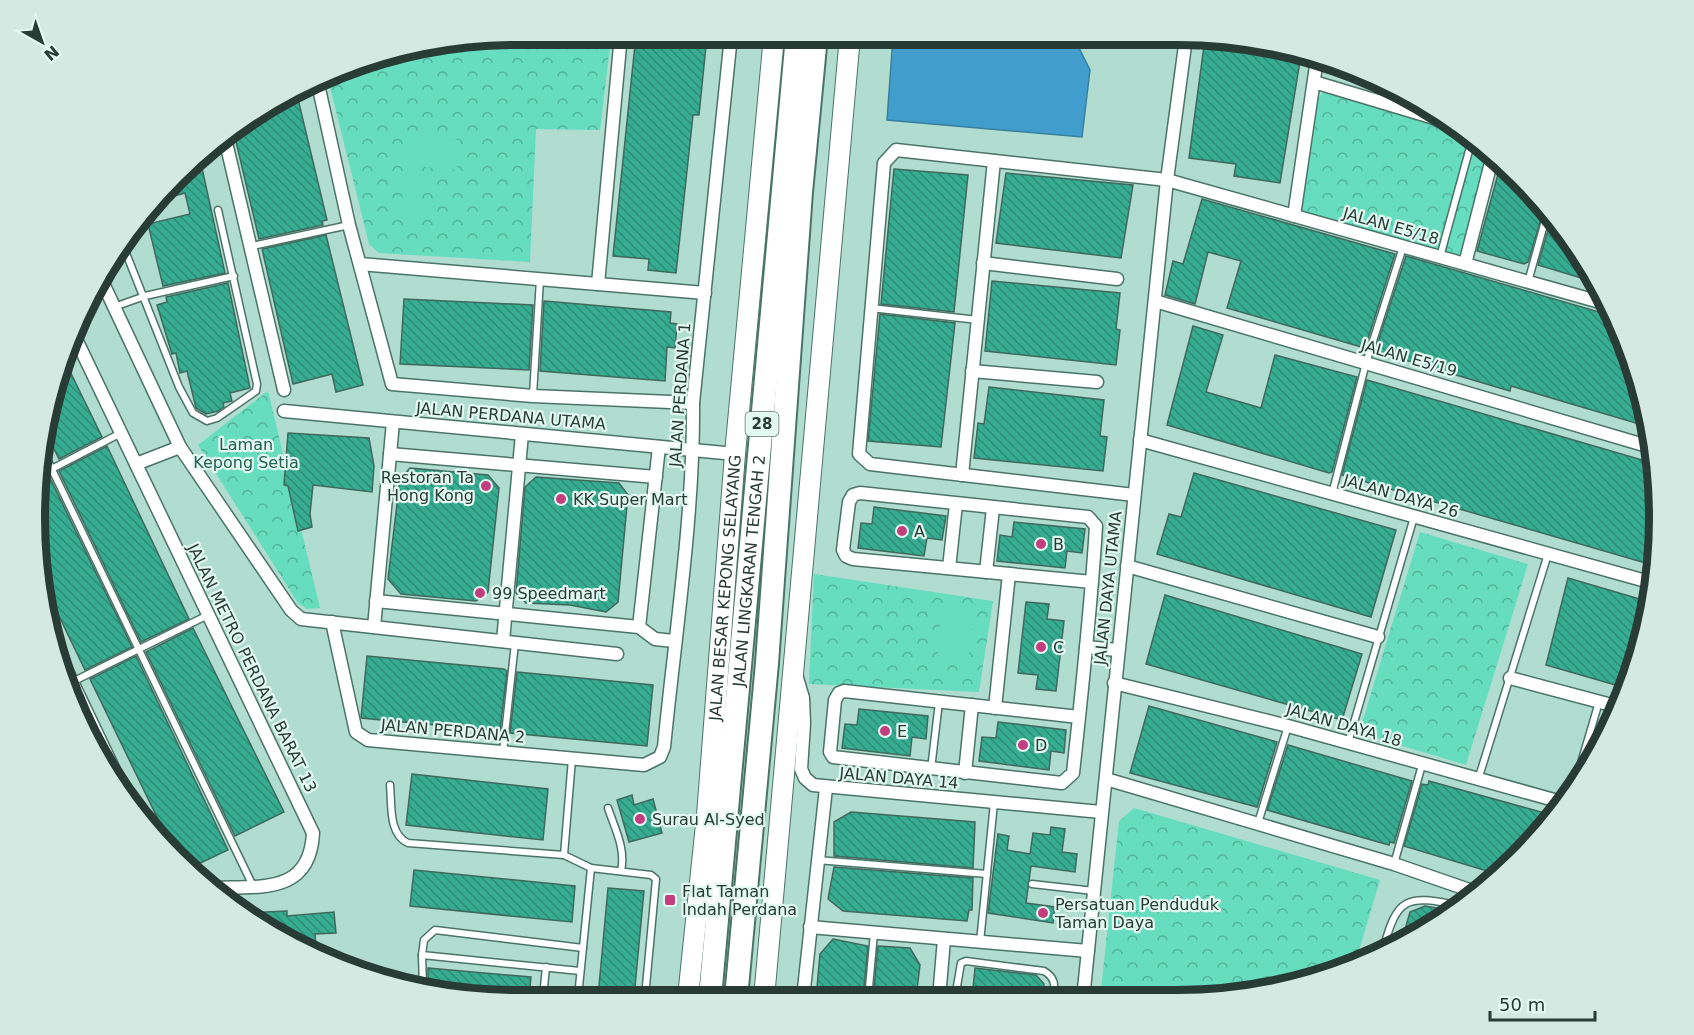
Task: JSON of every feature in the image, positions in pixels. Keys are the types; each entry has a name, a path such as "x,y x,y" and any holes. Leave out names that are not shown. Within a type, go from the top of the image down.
{"highway":[{"name":"JALAN LINGKARAN TENGAH 2","path":"737,990 767,663 792,190 797,45"},
{"name":"JALAN LINGKARAN TENGAH 2","path":"711,990 741,658 792,190 815,45"}],"main road":[{"name":"JALAN BESAR KEPONG SELAYANG","path":"689,990 707,815 735,454 773,45"},
{"path":"765,990 849,45"}],"street":[{"path":"598,284 620,45"},
{"name":"JALAN PERDANA 1","path":"660,757 664,747 675,641 693,450 693,403 730,45"},
{"name":"JALAN DAYA UTAMA","path":"1084,990 1167,180 1185,45"},
{"path":"1294,216 1316,66"},
{"path":"1314,82 1423,115"},
{"path":"319,89 349,225 392,384 533,396 693,403"},
{"path":"227,145 284,390"},
{"name":"JALAN E5/18","path":"871,308 884,163 896,150 1167,180 1596,301"},
{"path":"962,475 994,161"},
{"path":"1465,264 1491,164"},
{"path":"984,263 1118,279"},
{"path":"360,264 705,293"},
{"path":"105,287 180,447 291,610 301,619 617,654"},
{"name":"JALAN E5/19","path":"1155,301 1643,445"},
{"path":"871,308 859,454 870,464 1134,495"},
{"name":"JALAN METRO PERDANA BARAT 13","path":"78,344 313,832 312,850 306,867 287,882 253,886"},
{"path":"972,371 1097,382"},
{"name":"JALAN PERDANA UTAMA","path":"284,411 735,454"},
{"path":"374,627 393,422"},
{"path":"509,642 506,614 522,434"},
{"name":"JALAN DAYA 26","path":"1140,440 1645,581"},
{"path":"136,464 180,447"},
{"path":"639,627 659,447"},
{"path":"390,454 656,477"},
{"path":"1079,717 844,691 838,693 835,700 830,752 833,757 1062,783 1073,773 1079,717 1092,582 1096,526 1088,517 860,493 853,495 843,550 853,559 1092,582"},
{"path":"950,568 956,504"},
{"path":"986,572 993,508"},
{"path":"1127,566 1378,637"},
{"path":"995,708 1010,574"},
{"path":"376,601 639,627 655,639 675,641"},
{"name":"JALAN PERDANA 2","path":"332,622 356,732 368,740 644,765 660,757"},
{"path":"1086,646 1118,650"},
{"name":"JALAN DAYA 14","path":"795,671 803,698 801,769 805,778 813,785 1101,812"},
{"path":"1510,678 1610,705"},
{"name":"JALAN DAYA 18","path":"1114,683 1288,726 1478,781 1554,800"},
{"path":"965,773 972,705"},
{"path":"1106,779 1394,864 1467,889"},
{"path":"804,990 816,860 826,788"},
{"path":"224,887 253,886"},
{"path":"810,927 1088,951"},
{"path":"940,990 944,939"}],"lane":[{"path":"1440,257 1470,148"},
{"path":"126,253 193,413 207,421 217,418 248,398 256,391 257,384 218,210"},
{"path":"1528,282 1545,222"},
{"path":"252,246 349,225"},
{"path":"1332,494 1366,363 1403,246"},
{"path":"114,307 145,296 234,276"},
{"path":"533,396 540,279"},
{"path":"871,308 978,320"},
{"path":"48,471 121,433"},
{"path":"48,461 253,886"},
{"path":"1348,743 1414,517"},
{"path":"1478,781 1548,554"},
{"path":"75,681 208,614"},
{"path":"503,752 509,642"},
{"path":"931,769 939,701"},
{"path":"1582,761 1599,702"},
{"path":"1258,823 1288,726"},
{"path":"564,855 572,759"},
{"path":"1394,864 1422,765"},
{"path":"390,785 394,832 400,840 408,843 564,855 591,868 651,875 656,879 646,990"},
{"path":"980,942 994,803"},
{"path":"608,808 622,849 624,859 621,871"},
{"path":"816,860 987,874"},
{"path":"579,990 591,868"},
{"path":"1032,884 1094,891"},
{"path":"1385,941 1392,915 1406,904 1425,898 1448,903"},
{"path":"423,980 424,940 435,930 583,948"},
{"path":"869,990 874,932"},
{"path":"422,955 580,971"},
{"path":"956,990 958,970 961,963 966,961 1044,970 1052,975 1055,983 1054,990"},
{"path":"544,990 546,967"}],"green space":[{"path":"518,45 610,45 600,130 536,129 530,262 379,253 369,244 329,85 395,61 456,49"},
{"path":"1328,86 1443,128 1489,163 1457,262 1294,216 1310,108"},
{"path":"404,134 460,140 457,170 400,165"},
{"path":"401,174 430,176 429,191 399,189"},
{"path":"399,197 427,200 426,215 397,212"},
{"name":"Laman Kepong Setia","path":"268,391 320,608 307,609 298,603 198,445"},
{"path":"1420,532 1528,564 1466,765 1359,733"},
{"path":"814,574 993,601 979,692 809,684"},
{"path":"943,600 976,605 967,665 936,664"},
{"path":"1134,808 1380,880 1358,953 1299,974 1238,986 1176,990 1101,990 1119,821"}],"water":[{"path":"892,45 1078,45 1090,70 1082,137 887,120"}],"building":[{"path":"635,45 706,45 699,115 693,115 676,273 648,270 649,259 613,256"},
{"path":"1204,46 1238,49 1300,61 1280,183 1234,176 1236,164 1189,158"},
{"path":"298,99 327,220 322,221 323,225 259,239 235,139 281,108"},
{"path":"202,166 225,273 163,286 148,224 190,214 185,193 170,197"},
{"path":"894,169 968,175 954,312 881,304"},
{"path":"1499,172 1541,218 1528,262 1524,264 1477,251"},
{"path":"1006,173 1133,185 1121,258 996,243"},
{"path":"1202,199 1395,254 1365,348 1227,308 1241,261 1208,252 1195,304 1165,295 1173,261 1183,264"},
{"path":"1549,227 1585,279 1538,265"},
{"path":"326,235 363,385 336,392 332,374 293,384 262,249"},
{"path":"1406,256 1602,313 1624,366 1640,424 1511,386 1510,391 1375,351"},
{"path":"992,281 1120,293 1116,329 1120,330 1116,365 985,351"},
{"path":"228,283 250,388 230,393 232,401 223,403 224,407 218,411 206,414 196,408 187,371 180,373 176,353 172,354 157,305 167,302 166,297"},
{"path":"404,299 533,305 529,370 400,364"},
{"path":"544,301 671,312 670,323 677,324 675,348 667,347 665,381 540,371"},
{"path":"880,314 955,323 941,447 868,441"},
{"path":"1193,326 1223,335 1206,392 1261,408 1275,355 1357,377 1332,472 1167,425"},
{"path":"69,369 102,437 59,459 51,443"},
{"path":"1367,380 1645,461 1649,518 1647,563 1342,475"},
{"path":"989,387 1104,400 1100,436 1107,437 1103,471 974,458 978,423 984,424"},
{"path":"288,433 369,438 374,466 372,492 313,485 310,514 312,527 298,531 288,486 284,485"},
{"path":"107,446 189,619 141,642 59,471"},
{"path":"410,468 488,475 499,488 488,592 476,601 401,594 388,579 400,479"},
{"path":"1194,473 1396,530 1371,617 1157,554 1169,514 1181,517"},
{"path":"49,476 132,647 85,670 53,603 46,548 47,477"},
{"path":"536,477 619,483 628,495 618,602 606,612 570,605 526,603 516,593 525,487"},
{"name":"A","path":"874,507 946,516 942,540 927,538 924,556 858,548 861,523 872,524"},
{"name":"B","path":"1014,522 1085,529 1082,553 1067,551 1065,568 997,561 1000,535 1012,537"},
{"path":"1568,578 1642,600 1633,640 1618,686 1546,665"},
{"path":"1165,595 1362,654 1342,720 1146,664"},
{"name":"C","path":"1026,602 1049,604 1047,619 1064,621 1056,691 1036,689 1038,675 1018,673"},
{"path":"193,628 284,812 235,836 146,652"},
{"path":"136,656 228,850 197,865 164,831 90,679"},
{"path":"367,656 504,669 507,671 500,731 361,718"},
{"path":"517,672 653,685 647,746 510,733"},
{"path":"1149,706 1277,742 1257,807 1130,773"},
{"name":"E","path":"859,709 928,716 926,739 912,737 910,756 842,748 845,724 857,725"},
{"name":"D","path":"998,722 1066,730 1064,753 1051,751 1049,770 979,761 982,737 996,738"},
{"path":"1288,745 1412,781 1394,843 1390,842 1389,845 1267,810"},
{"path":"412,774 548,789 543,840 406,825"},
{"path":"1429,781 1545,813 1511,852 1489,872 1404,846 1422,784 1428,785"},
{"name":"Surau Al-Syed","path":"632,795 634,805 653,799 662,833 629,842 617,800"},
{"path":"851,812 975,822 973,868 834,856 834,822"},
{"path":"1051,827 1065,829 1062,852 1077,854 1075,872 1031,866 1026,903 1055,907 1053,923 988,913 998,834 1009,836 1007,850 1030,854 1033,833 1050,835"},
{"path":"834,867 973,878 972,910 969,910 967,921 843,911 828,899"},
{"path":"414,870 575,886 572,922 410,906"},
{"path":"608,888 644,891 635,990 599,990"},
{"path":"1425,906 1441,909 1404,931 1410,912"},
{"path":"287,911 287,916 334,912 336,933 315,934 316,944 281,927 259,912"},
{"path":"833,939 868,946 864,990 817,990 820,954"},
{"path":"878,946 910,948 920,965 917,990 874,990"},
{"path":"428,968 531,977 530,990 487,989 428,981"},
{"path":"975,968 1036,975 1044,984 1043,990 973,990"}],"place":[{"name":"Restoran Ta Hong Kong","path":"486,486"},
{"name":"KK Super Mart","path":"561,499"},
{"name":"A","path":"902,531"},
{"name":"B","path":"1041,544"},
{"name":"99 Speedmart","path":"480,593"},
{"name":"C","path":"1041,647"},
{"name":"E","path":"885,731"},
{"name":"D","path":"1023,745"},
{"name":"Surau Al-Syed","path":"640,819"},
{"name":"Flat Taman Indah Perdana","path":"670,900"},
{"name":"Persatuan Penduduk Taman Daya","path":"1043,913"}]}
